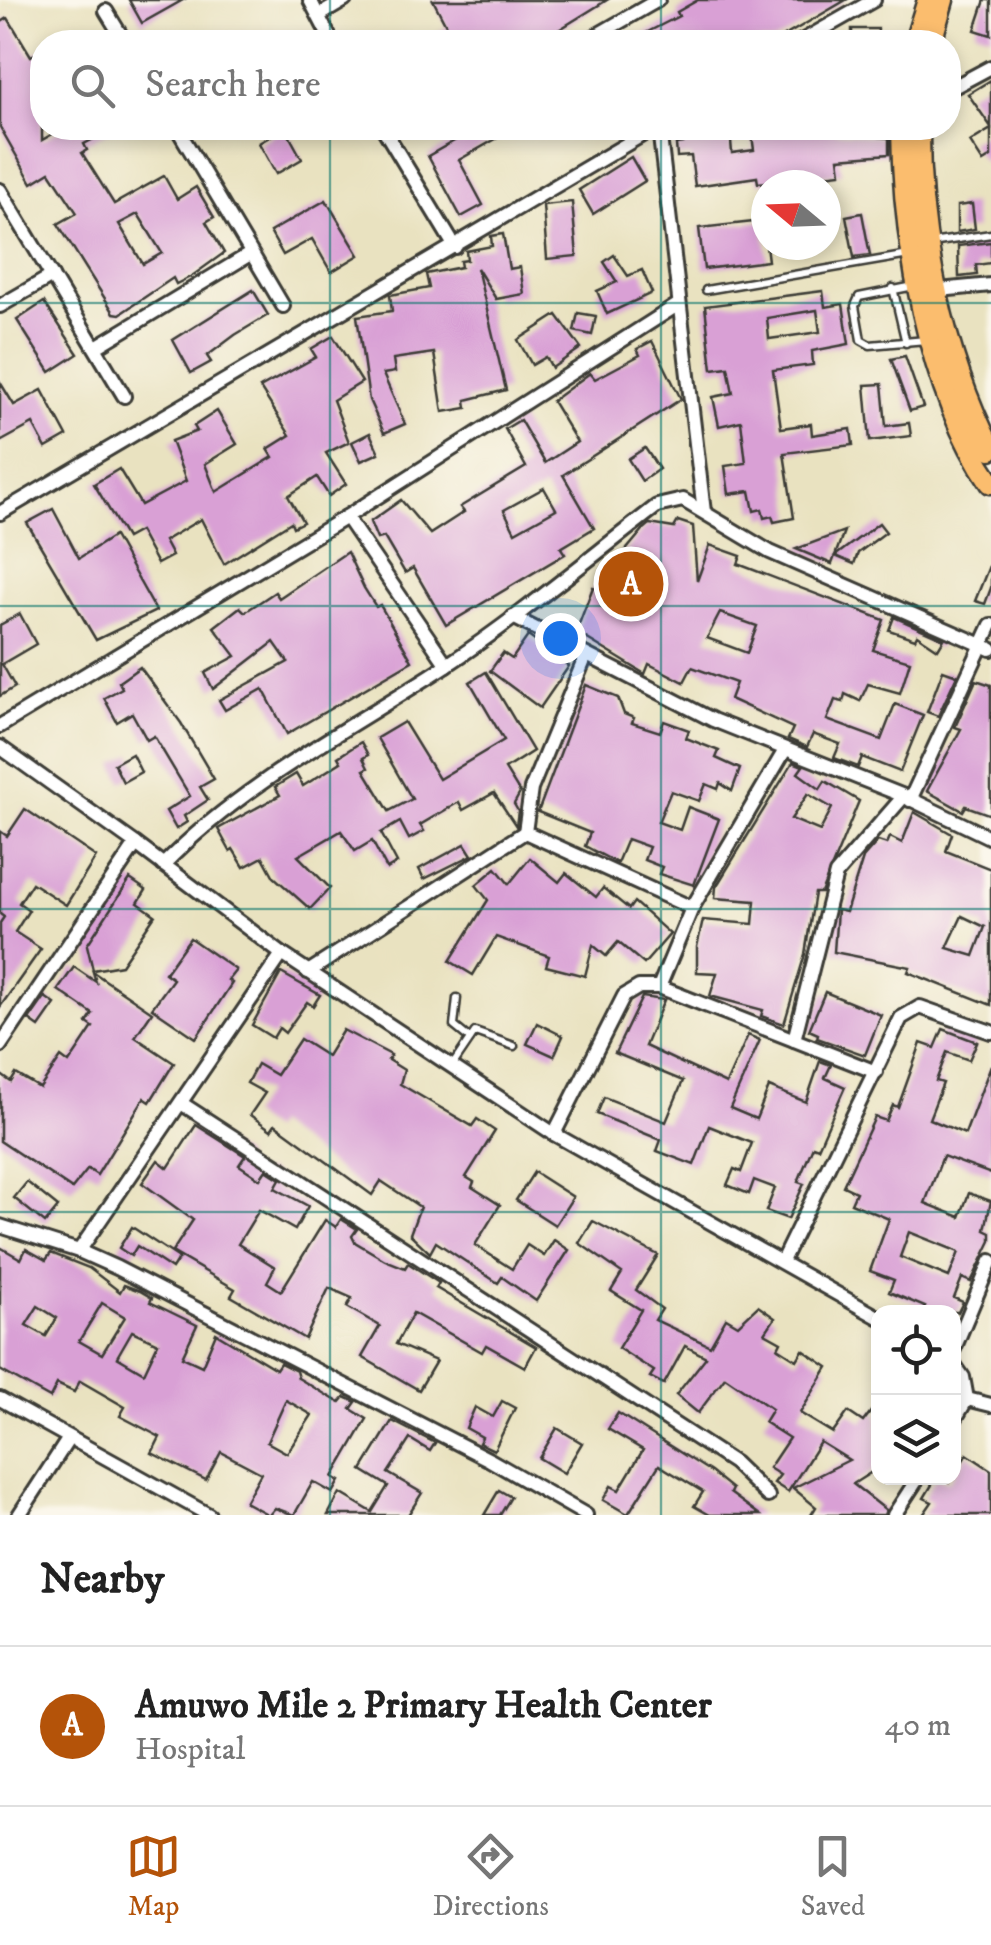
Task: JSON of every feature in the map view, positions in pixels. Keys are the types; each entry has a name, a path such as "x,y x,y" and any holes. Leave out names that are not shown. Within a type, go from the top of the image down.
{"main road":[{"path":"919,30 928,0"},
{"path":"934,30 943,0"},
{"path":"902,140 904,196 952,355 991,449"},
{"path":"920,140 932,339 947,391 991,483"}],"street":[{"path":"310,0 327,30"},
{"path":"320,15 345,0"},
{"path":"606,30 658,0"},
{"path":"821,30 874,0"},
{"path":"106,11 118,30"},
{"path":"961,83 991,67"},
{"path":"186,140 283,306"},
{"path":"390,140 455,247"},
{"path":"0,512 298,334 637,140"},
{"path":"658,140 704,512"},
{"path":"0,190 124,396"},
{"path":"96,347 250,254"},
{"path":"926,268 991,286"},
{"path":"0,306 52,276"},
{"path":"0,726 346,517 679,304"},
{"path":"163,865 190,837 266,781 447,665 658,506 683,500 770,552 985,647"},
{"path":"346,517 447,665"},
{"path":"513,617 585,658 785,750 907,798 991,838"},
{"path":"794,1040 836,874 907,798 985,647 991,625"},
{"path":"308,972 524,832 531,789 585,658"},
{"path":"0,747 282,954 554,1134 871,1312"},
{"path":"658,987 692,908 785,750"},
{"path":"524,832 692,908"},
{"path":"0,1046 136,844"},
{"path":"79,1250 282,954"},
{"path":"554,1134 624,996 639,987 658,987 876,1072"},
{"path":"783,1260 901,1018 920,1008 991,1032"},
{"path":"181,1103 734,1463 768,1496"},
{"path":"0,1226 79,1250 490,1460 586,1515"},
{"path":"961,1333 991,1261"},
{"path":"961,1372 967,1399 961,1409"},
{"path":"0,1399 209,1515"},
{"path":"967,1399 991,1405"},
{"path":"19,1515 69,1438"},
{"path":"894,1515 913,1485"}],"lane":[{"path":"932,339 870,346 861,340 856,306 859,297 893,288 991,234"},
{"path":"706,290 926,268"},
{"path":"893,288 906,343"},
{"path":"457,998 454,1026 470,1040"},
{"path":"452,1066 475,1032 484,1032 514,1046"}],"building":[{"path":"129,0 183,0 142,23"},
{"path":"433,0 607,0 558,30 442,30 447,27"},
{"path":"698,0 846,0 795,30 652,30 679,16 677,12"},
{"path":"985,0 991,0 991,35 975,30"},
{"path":"8,18 30,54 30,140 92,140 84,144 87,150 82,153 114,204 164,176 177,199 196,187 214,217 206,222 224,253 192,276 176,284 173,278 120,314 114,313 58,224 77,213 50,172 32,183 0,127 0,23","holes":["138,214 162,253 143,264 119,224"]},
{"path":"991,80 991,127 968,94"},
{"path":"991,129 991,157 983,162 970,142"},
{"path":"292,140 302,159 276,174 259,143"},
{"path":"456,140 494,140 459,160 483,205 461,217 428,156"},
{"path":"683,140 731,140 732,153 754,150 753,140 889,140 889,154 839,158 841,170 751,170 751,178 695,186 691,156 677,157 676,144"},
{"path":"631,157 645,181 593,214 579,190"},
{"path":"326,200 359,255 331,272 312,239 283,255 270,232"},
{"path":"572,202 577,256 547,259 543,205"},
{"path":"972,204 975,229 957,232 957,206"},
{"path":"862,213 870,255 854,257 846,216"},
{"path":"751,222 751,260 768,261 704,269 699,228"},
{"path":"503,234 509,269 520,267 524,294 496,299 477,268 506,390 466,400 467,408 443,412 434,353 393,359 395,372 383,374 405,424 384,433 369,400 357,316 392,311 390,295 429,288 426,274 461,267 460,261 467,260 466,251 492,246 491,236"},
{"path":"991,242 991,263 976,265 977,275 959,277 958,246"},
{"path":"614,255 628,276 642,270 652,293 607,314 597,291 617,282 604,262"},
{"path":"253,290 268,315 207,356 211,362 191,373 173,340"},
{"path":"823,291 825,307 843,304 849,344 812,351 813,365 773,370 781,428 811,424 812,435 851,429 853,445 784,453 794,518 774,522 772,516 764,518 762,509 754,511 750,491 729,494 725,466 746,463 741,421 719,426 713,397 733,393 728,367 712,369 705,306","holes":["817,310 820,332 769,339 767,318"]},
{"path":"44,302 78,354 50,372 17,320"},
{"path":"578,313 596,316 592,335 574,331"},
{"path":"557,315 581,348 552,368 546,357 532,365 518,340"},
{"path":"333,336 362,382 333,400 349,442 326,453 346,484 329,496 317,477 288,496 303,522 293,527 291,522 224,564 201,519 164,541 172,556 157,564 139,531 126,538 94,484 119,469 141,505 186,481 171,441 197,431 194,426 217,411 237,444 205,464 216,492 273,457 268,449 290,435 260,388 316,357 311,349"},
{"path":"652,341 681,399 563,475 594,528 561,548 565,554 446,625 413,568 405,573 384,537 377,539 370,522 401,500 430,534 464,512 460,507 526,467 505,429 520,420 545,463 577,442 552,401 590,373 595,379 640,355 637,349","holes":["544,488 556,509 515,532 504,510"]},
{"path":"905,356 923,407 910,411 891,359"},
{"path":"0,382 14,405 42,390 67,436 46,448 33,424 0,442"},
{"path":"882,384 886,426 909,423 911,436 870,441 865,385"},
{"path":"370,433 379,453 361,461 352,442"},
{"path":"645,448 659,469 642,481 628,459"},
{"path":"53,509 79,558 114,536 156,611 96,640 27,523"},
{"path":"678,521 693,526 697,581 710,545 741,556 738,564 884,620 873,650 910,661 900,693 868,684 860,701 845,694 843,702 835,700 827,720 881,740 895,704 923,715 900,772 862,757 858,767 834,758 840,744 813,734 807,747 788,739 793,728 730,699 736,683 692,667 684,682 649,664 645,674 576,632 593,587 622,595 630,575 612,567 643,530 650,524 674,528","holes":["720,613 757,626 747,653 707,638"]},
{"path":"879,523 886,532 858,553 854,564 835,556"},
{"path":"844,531 832,564 796,549"},
{"path":"347,552 364,588 376,607 380,605 412,661 287,734 263,689 225,710 219,700 288,662 274,642 213,689 205,673 236,656 214,627 240,607 245,612 275,592 279,598"},
{"path":"991,561 991,588 985,604 975,601"},
{"path":"20,614 36,644 2,664 15,687 0,696 0,625"},
{"path":"894,617 944,639 938,649 917,635 915,639 889,630"},
{"path":"528,636 569,666 540,708 490,671 503,653 512,659"},
{"path":"140,667 181,723 214,779 200,787 208,800 184,816 187,822 176,829 166,811 190,796 154,736 147,740 132,713 117,722 104,698 122,688 119,682"},
{"path":"943,670 957,675 938,716 927,712"},
{"path":"486,672 533,751 505,769 520,793 514,804 518,811 516,826 494,793 463,810 459,802 420,825 424,831 409,839 400,822 381,833 397,863 387,869 372,841 355,851 341,831 298,856 330,888 310,909 274,877 263,857 244,867 233,849 230,851 218,829 280,795 275,787 296,774 303,786 341,762 338,757 361,742 368,755 363,758 368,768 364,770 389,811 412,799 377,738 404,722 439,779 504,740 470,682"},
{"path":"976,680 991,685 991,815 966,806 963,811 927,791 961,729 955,727"},
{"path":"586,685 618,698 624,714 634,718 632,723 660,732 664,721 689,730 686,738 719,751 716,758 740,769 732,791 720,783 718,789 706,784 699,801 671,791 658,822 680,830 688,807 719,819 694,885 659,874 662,867 644,860 649,847 627,839 617,863 585,846 590,833 538,812"},
{"path":"132,754 141,772 123,782 114,764"},
{"path":"793,762 803,766 798,773 820,789 825,781 859,801 821,893 815,893 805,954 784,1024 761,1016 763,1010 710,996 717,973 697,972 703,920 753,924 755,901 715,898 716,887","holes":["808,794 832,808 820,831 791,819"]},
{"path":"25,809 96,857 66,905 32,883 19,903 29,910 15,932 41,949 0,1007 0,923 4,917 0,914 0,831 7,836"},
{"path":"914,812 952,834 946,851 991,869 991,1005 908,972 910,967 834,952 837,910 846,912 863,858 878,841 887,844 890,837 902,843","holes":["962,916 985,927 974,956 947,948"]},
{"path":"465,844 472,855 424,879 419,869"},
{"path":"530,858 559,882 566,873 596,897 603,888 629,909 634,902 670,934 644,964 618,942 606,956 593,945 585,976 546,966 549,956 496,937 473,975 450,961 488,900 476,885 496,868 509,884"},
{"path":"130,879 146,890 138,903 155,915 121,965 93,970 87,945"},
{"path":"190,938 236,970 228,980 232,983 196,1038 152,1008 173,979 165,973"},
{"path":"74,967 96,982 93,972 152,1012 135,1037 174,1063 150,1102 144,1098 97,1175 88,1169 72,1189 0,1141 0,1074 11,1082 16,1074 40,1088 61,1057 69,1063 93,1027 87,1023 93,1014 58,990"},
{"path":"281,973 320,995 313,1006 307,1002 285,1033 279,1028 273,1038 252,1025"},
{"path":"825,992 881,1015 865,1055 817,1038 818,1034 809,1030"},
{"path":"45,997 55,1004 39,1027 29,1020"},
{"path":"642,997 664,1000 645,1046 726,1084 748,1035 760,1040 730,1108 756,1119 769,1087 806,1102 820,1061 831,1065 825,1078 845,1087 818,1148 813,1146 798,1182 804,1184 788,1219 766,1211 775,1188 754,1180 749,1194 727,1185 734,1169 741,1172 752,1143 709,1126 694,1165 657,1151 661,1140 597,1114 604,1097 666,1122 683,1081 615,1053"},
{"path":"537,1023 563,1036 554,1056 527,1044"},
{"path":"943,1029 977,1042 969,1060 947,1052 936,1081 943,1083 929,1119 965,1134 991,1065 991,1174 943,1156 925,1203 960,1217 969,1193 991,1201 985,1230 991,1233 991,1241 971,1282 962,1278 954,1298 963,1302 961,1306 920,1305 889,1292 894,1280 870,1271 889,1219 851,1203 856,1192 843,1186 875,1117 886,1121 893,1105 898,1107 921,1043 935,1048","holes":["909,1232 959,1252 949,1277 900,1257"]},
{"path":"343,1030 391,1055 388,1060 404,1070 400,1084 472,1126 477,1119 495,1131 466,1177 474,1182 472,1187 500,1205 475,1245 512,1269 527,1245 544,1256 554,1240 569,1250 536,1301 502,1277 498,1283 436,1242 430,1253 410,1234 420,1207 381,1181 372,1195 275,1124 271,1130 250,1115 265,1093 247,1083 257,1064 276,1075 300,1039 327,1056"},
{"path":"196,1125 245,1156 239,1165 260,1179 266,1170 280,1179 275,1188 308,1206 295,1230 259,1210 238,1244 275,1267 267,1282 281,1291 325,1220 336,1227 341,1219 357,1229 352,1236 355,1242 405,1268 408,1263 439,1283 436,1288 536,1347 525,1367 486,1345 482,1352 413,1313 396,1344 436,1361 419,1390 362,1357 380,1326 347,1307 352,1298 329,1288 305,1339 231,1296 235,1289 172,1252 193,1220 142,1183 158,1160 168,1168"},
{"path":"534,1172 573,1197 555,1225 516,1200"},
{"path":"27,1182 58,1207 45,1223 14,1198"},
{"path":"593,1221 658,1255 636,1290 662,1309 655,1320 710,1346 726,1318 738,1325 758,1306 775,1318 765,1333 781,1342 778,1348 797,1360 803,1350 828,1367 800,1413 833,1433 848,1412 863,1422 871,1411 871,1472 853,1484 886,1510 884,1515 811,1515 816,1507 793,1488 849,1460 820,1442 788,1492 774,1483 780,1475 769,1468 789,1438 764,1422 772,1409 725,1377 698,1413 676,1395 706,1357 685,1346 664,1384 650,1377 654,1371 618,1348 641,1310 611,1291 622,1273 579,1243"},
{"path":"132,1227 179,1258 172,1269 137,1246 131,1256 119,1248"},
{"path":"0,1247 21,1259 26,1249 46,1260 51,1253 89,1268 120,1292 124,1285 140,1291 152,1298 150,1302 197,1325 182,1357 202,1366 216,1333 276,1369 280,1363 296,1371 298,1378 340,1403 345,1397 356,1402 351,1409 367,1419 333,1477 340,1481 333,1493 313,1482 294,1515 275,1508 269,1515 245,1502 261,1473 221,1452 206,1480 152,1453 160,1437 120,1416 125,1407 80,1381 74,1392 57,1384 50,1398 0,1370","holes":["102,1303 125,1317 102,1354 79,1341","38,1306 57,1318 46,1336 26,1325","132,1331 158,1343 144,1373 117,1357","286,1400 312,1415 287,1453 267,1442"]},
{"path":"502,1401 515,1408 494,1450 479,1443 482,1437 466,1428 475,1407 493,1417"},
{"path":"618,1413 711,1472 732,1489 730,1493 760,1515 710,1515 694,1506 703,1492 659,1465 628,1514 603,1500 611,1486 619,1490 643,1450 608,1429"},
{"path":"392,1421 435,1443 430,1451 410,1439 388,1473 422,1493 408,1515 328,1515 340,1493 372,1512 388,1486 362,1470"},
{"path":"557,1428 582,1443 564,1473 539,1458"},
{"path":"967,1454 991,1470 991,1515 923,1515 932,1502 924,1498 932,1485 961,1485 961,1463"},
{"path":"499,1490 511,1497 500,1515 484,1515"}],"place":[{"name":"Amuwo Mile 2 Primary Health Center","path":"631,584"}]}
